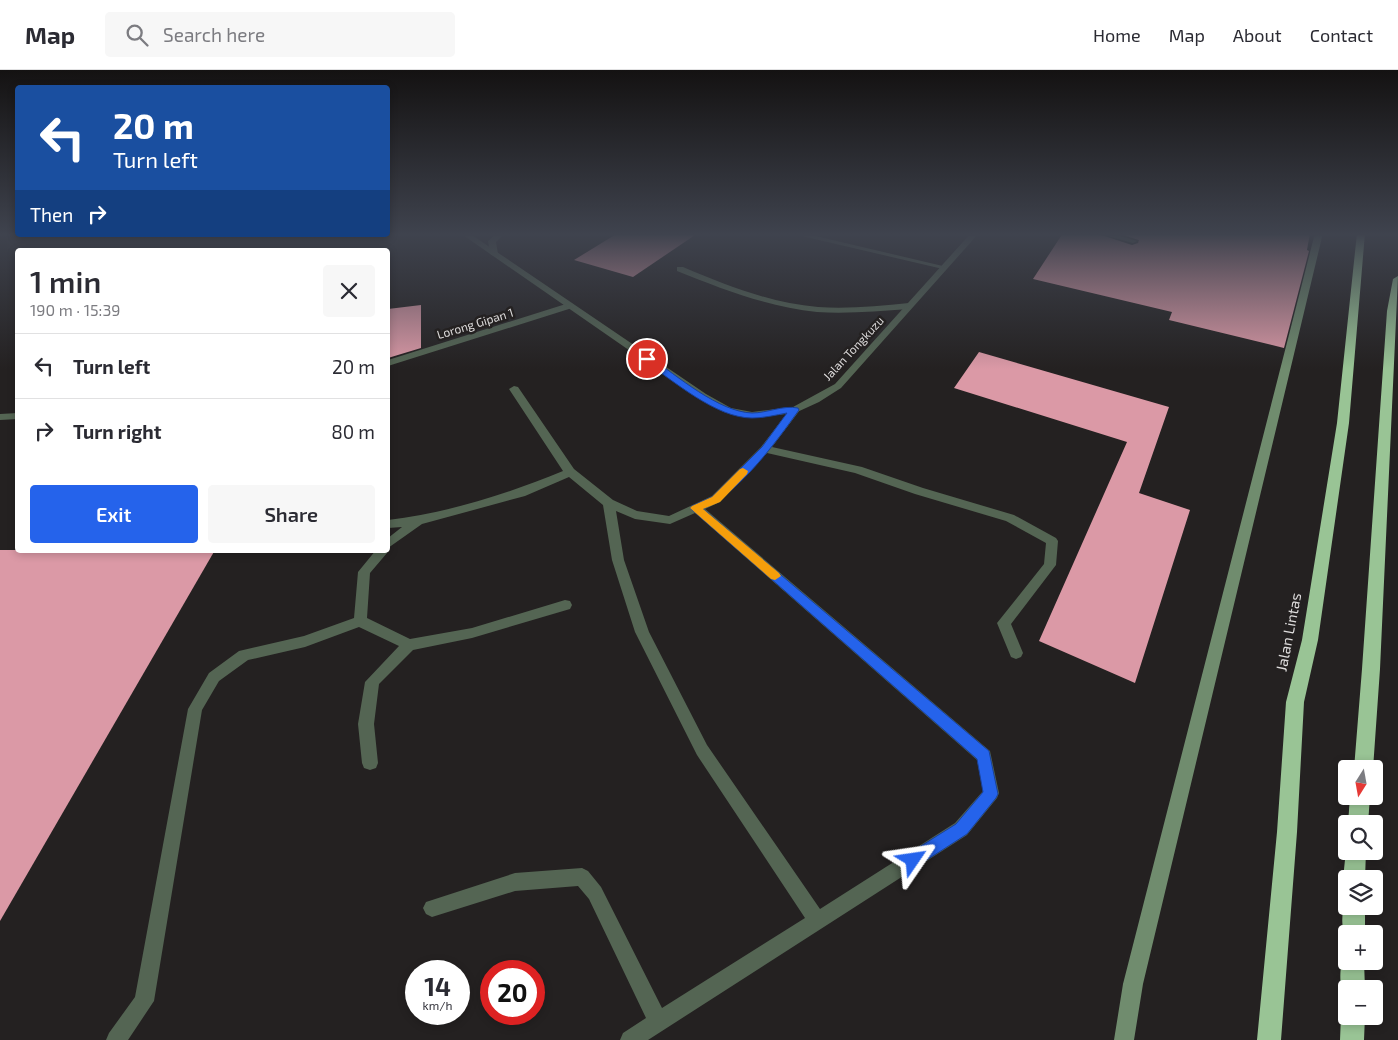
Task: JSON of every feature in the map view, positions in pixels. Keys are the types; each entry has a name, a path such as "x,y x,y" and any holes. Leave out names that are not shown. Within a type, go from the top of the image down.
{"highway":[{"name":"Jalan Lintas","path":"1269,1040 1287,832 1295,702 1310,640 1343,423 1357,278"},
{"path":"1364,760 1371,670 1392,311 1398,279"},
{"path":"1352,1025 1352,1040"}],"street":[{"name":"Jalan Tongkuzu","path":"529,278 702,396 728,410 752,415 795,410 838,386 933,278"},
{"path":"703,278 740,293 816,309 909,306"},
{"path":"1124,1040 1133,984 1308,278"},
{"name":"Lorong Gipan 1","path":"390,362 569,306"},
{"path":"514,389 570,472 609,503 635,516 670,520 716,499 765,449 795,410"},
{"path":"0,417 15,416"},
{"path":"765,449 858,470 919,491 1010,518 1052,542 1050,566 1004,623 1016,653"},
{"path":"390,524 418,521 521,493 570,472"},
{"path":"609,503 618,560 642,632 702,750 817,920"},
{"path":"630,1040 961,829 991,794 984,756 696,508"},
{"path":"390,542 418,521"},
{"path":"360,621 364,572 380,553"},
{"path":"370,764 366,724 372,682 409,645 472,633 565,605"},
{"path":"116,1040 144,1001 196,709 214,677 244,655 305,641 360,621 409,645"},
{"path":"432,908 515,882 582,877 595,893 658,1022"}],"building":[{"path":"1302,278 1284,348 1169,320 1172,312 1033,279"},
{"path":"421,305 421,348 390,357 390,309"},
{"path":"979,352 1169,407 1139,493 1190,510 1135,683 1039,641 1127,442 954,388"},
{"path":"0,550 15,550 15,553 213,553 0,921"}],"slow traffic":[{"path":"743,471 716,499 696,508 775,576"}],"route":[{"path":"647,359 702,396 728,410 752,415 795,410 765,449 716,499 696,508 984,756 991,794 961,829 913,860"}]}
